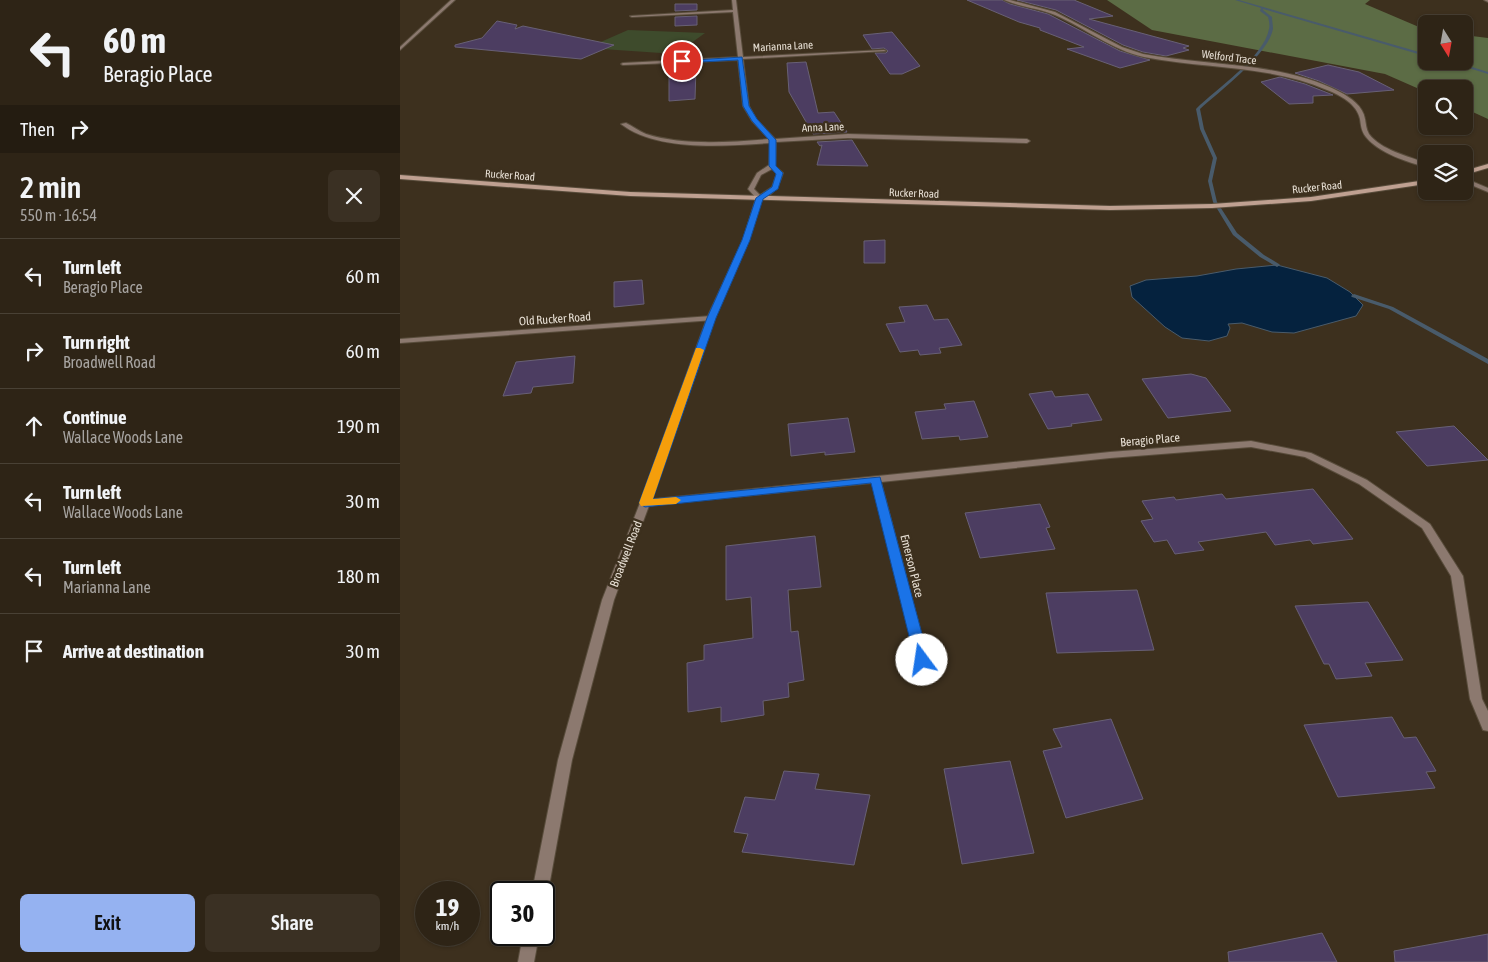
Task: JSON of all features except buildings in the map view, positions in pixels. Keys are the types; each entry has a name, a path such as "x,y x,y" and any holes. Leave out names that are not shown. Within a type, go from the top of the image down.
{"main road":[{"path":"1473,170 1488,166"},
{"name":"Rucker Road","path":"400,177 630,194 1053,207 1169,207 1311,199 1418,183"}],"street":[{"path":"400,49 453,0"},
{"path":"734,0 746,106 754,120 772,140 772,166 780,173 775,188 760,198 751,189 758,174 772,166"},
{"name":"Welford Trace","path":"1006,0 1060,16 1117,47 1141,55 1278,74 1327,88 1356,106 1361,112 1362,126 1368,136 1394,152 1418,162"},
{"path":"632,16 736,11"},
{"name":"Marianna Lane","path":"623,64 884,51"},
{"name":"Anna Lane","path":"624,124 642,134 677,142 715,143 848,136 1027,141"},
{"path":"1473,184 1488,190"},
{"name":"Broadwell Road","path":"542,881 565,760 608,600 711,318 746,240 760,198"},
{"name":"Old Rucker Road","path":"400,341 711,318"},
{"name":"Beragio Place","path":"645,503 1110,455 1251,444 1308,454 1363,482 1426,526 1457,576 1476,699 1488,726"},
{"name":"Emerson Place","path":"876,480 922,660"},
{"path":"526,962 530,946"}],"green space":[{"path":"1107,0 1370,0 1365,4 1418,27 1418,70 1473,70 1473,36 1488,38 1488,119 1473,112 1473,80 1418,80 1418,88 1385,74 1152,30"},
{"path":"628,30 705,33 676,54 587,48"}],"water":[{"path":"1277,265 1327,278 1350,292 1363,305 1356,316 1294,333 1272,332 1242,323 1228,324 1230,328 1227,336 1209,341 1182,338 1165,327 1132,297 1130,286 1146,280 1197,276 1236,269"}],"waterway":[{"path":"1236,0 1418,53"},
{"path":"1262,8 1261,10 1270,17 1271,28 1268,38 1251,60 1198,109 1202,129 1215,158 1210,181 1215,202 1235,234 1262,256 1277,265"},
{"path":"1473,68 1488,73"},
{"path":"1354,296 1391,308 1488,362"}],"slow traffic":[{"path":"676,500 645,503 700,350"}],"route":[{"path":"682,61 740,58 746,106 754,120 772,140 772,166 780,173 775,188 760,198 746,240 711,318 645,503 876,480 922,660"}]}
